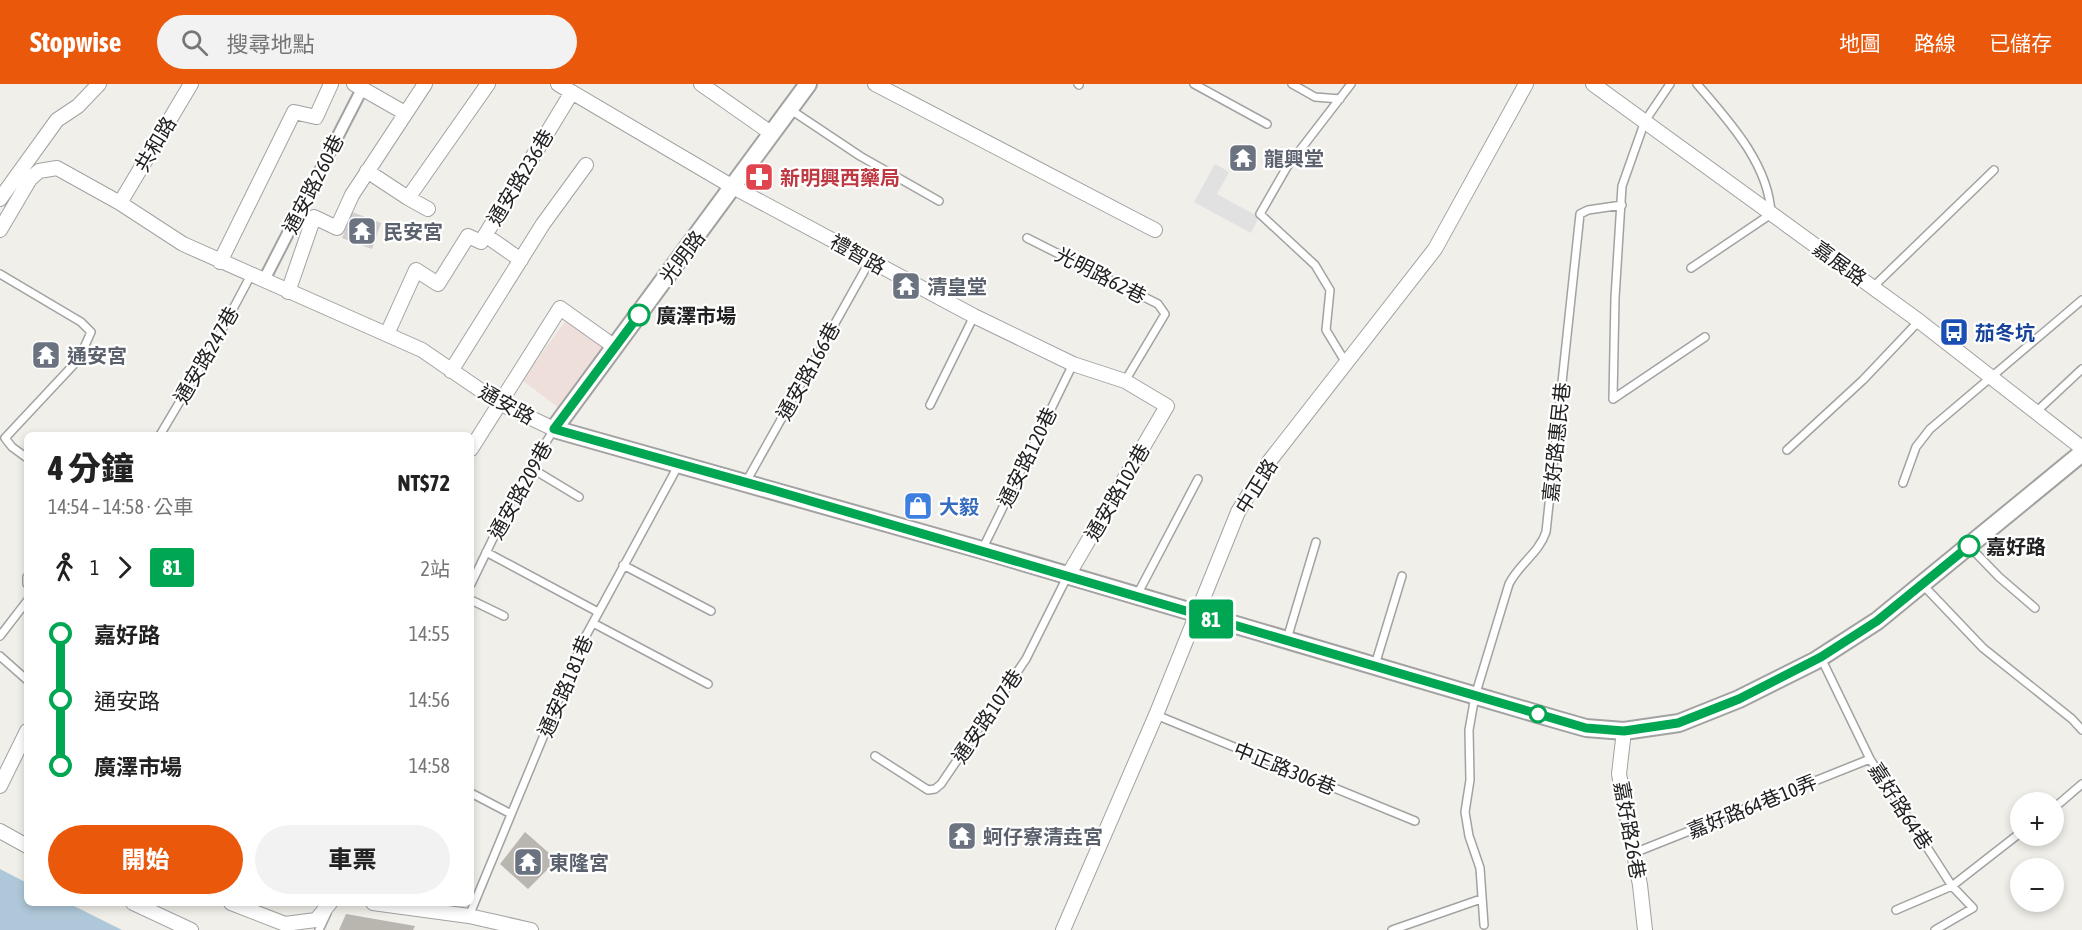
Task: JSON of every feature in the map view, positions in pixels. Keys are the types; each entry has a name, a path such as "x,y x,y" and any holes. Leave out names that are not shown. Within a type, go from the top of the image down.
{"street":[{"path":"0,199 40,150 57,120 78,106 99,84"},
{"name":"共和路","path":"120,203 191,84"},
{"path":"220,262 294,112 316,117 331,84"},
{"path":"288,292 314,218 337,228 367,171 425,84"},
{"path":"408,198 488,84"},
{"name":"禮智路","path":"558,84 733,188 871,259 974,316 1073,364 1125,381 1167,406"},
{"path":"701,84 771,133"},
{"name":"光明路","path":"554,429 808,84"},
{"path":"875,84 1155,230"},
{"name":"中正路","path":"1063,930 1156,715 1238,512 1268,463 1435,249 1526,84"},
{"name":"嘉展路","path":"1593,84 1919,321 2082,448"},
{"path":"358,86 405,113"},
{"name":"通安路260巷","path":"257,277 358,86"},
{"name":"通安路236巷","path":"387,334 416,270 438,284 468,236 481,242 572,92"},
{"path":"451,371 543,224 586,165"},
{"name":"通安路","path":"0,230 30,179 39,171 57,168 120,203 183,244 422,350 499,403 554,429 982,550 1067,577 1137,595 1195,615 1375,664 1475,696"},
{"path":"367,171 428,209"},
{"path":"485,235 521,260"},
{"path":"474,444 560,308 615,347"},
{"name":"通安路102巷","path":"1067,577 1167,406"},
{"path":"1475,696 1586,728 1624,731 1678,723 1739,699 1821,657 1877,621 2082,453"},
{"name":"嘉好路26巷","path":"1624,731 1619,774 1634,853 1645,930"},
{"path":"0,786 24,736"},
{"path":"0,831 24,844"},
{"path":"140,906 191,930"},
{"path":"239,906 285,924 316,920 328,906"},
{"path":"395,906 469,916 531,930"},
{"path":"461,930 469,916"}],"lane":[{"path":"1194,84 1267,124"},
{"path":"1292,84 1315,97 1340,99"},
{"path":"1347,364 1326,330 1330,290 1315,265 1260,213 1287,167 1351,84"},
{"path":"1670,84 1645,121 1622,186 1615,298 1613,399 1705,338"},
{"path":"1691,268 1771,214 1770,195 1758,168 1733,126 1697,84"},
{"path":"789,108 860,156 939,201"},
{"path":"1873,287 1994,170"},
{"name":"嘉好路惠民巷","path":"1475,696 1509,584 1516,569 1542,543 1546,532 1580,214 1588,210 1622,205"},
{"name":"光明路62巷","path":"1027,238 1158,304 1165,314 1125,381"},
{"name":"通安路166巷","path":"746,482 871,259"},
{"path":"0,274 81,322 92,332 79,359 5,438 24,456"},
{"name":"通安路247巷","path":"162,432 257,277"},
{"path":"1903,483 1916,447 1930,429 2082,300"},
{"path":"930,405 974,316"},
{"path":"1787,450 1863,380 1919,321"},
{"name":"通安路120巷","path":"982,550 1073,364"},
{"path":"2036,412 2082,369"},
{"name":"通安路209巷","path":"474,578 554,429"},
{"name":"通安路181巷","path":"474,904 598,612 679,464"},
{"path":"531,468 579,497"},
{"path":"1137,595 1198,479"},
{"path":"1287,639 1316,542"},
{"path":"1969,546 1999,577 2035,608"},
{"path":"486,552 598,612"},
{"path":"623,565 711,611"},
{"path":"1375,664 1402,576"},
{"name":"通安路107巷","path":"875,756 928,790 935,789 941,784 1026,659 1067,577"},
{"path":"1922,584 1983,648 2072,719 2082,730"},
{"path":"474,601 504,616"},
{"path":"0,636 24,605"},
{"path":"593,623 708,684"},
{"path":"0,656 24,677"},
{"name":"嘉好路64巷","path":"1821,657 1870,759 1952,886 1973,908 1935,930"},
{"path":"1475,696 1469,730 1470,780 1465,812 1469,836 1480,868 1484,925"},
{"name":"中正路306巷","path":"1156,715 1415,821"},
{"name":"嘉好路64巷10弄","path":"1634,853 1870,759"},
{"path":"2064,799 2082,784"},
{"path":"474,795 511,814"},
{"path":"1896,910 1952,886 2010,841"},
{"path":"1392,930 1481,899"},
{"path":"319,930 330,906"},
{"name":"通安路181巷","path":"469,916 473,906"}],"shaded area":[{"path":"1215,164 1229,172 1217,194 1259,217 1251,233 1194,202"},
{"name":"民安宮","path":"352,212 381,223 372,249 342,238"},
{"path":"567,319 605,347 559,408 522,380"}],"water":[{"path":"0,869 24,881 24,906 74,906 122,930 0,930"}],"building":[{"name":"東隆宮","path":"525,832 557,860 528,889 500,864"},
{"path":"346,914 415,926 413,930 339,930"}],"bus line":[{"name":"81","path":"639,315 554,429 982,550 1067,577 1137,595 1195,615 1375,664 1586,728 1624,731 1678,723 1739,699 1821,657 1877,621 1969,546"}],"place":[{"name":"龍興堂","path":"1243,158"},
{"name":"新明興西藥局","path":"759,177"},
{"name":"民安宮","path":"362,231"},
{"name":"清皇堂","path":"906,286"},
{"name":"廣澤市場","path":"639,315"},
{"name":"茄冬坑","path":"1954,332"},
{"name":"通安宮","path":"46,355"},
{"name":"大毅","path":"918,506"},
{"name":"嘉好路","path":"1969,546"},
{"name":"蚵仔寮清垚宮","path":"962,836"},
{"name":"東隆宮","path":"528,862"}]}
